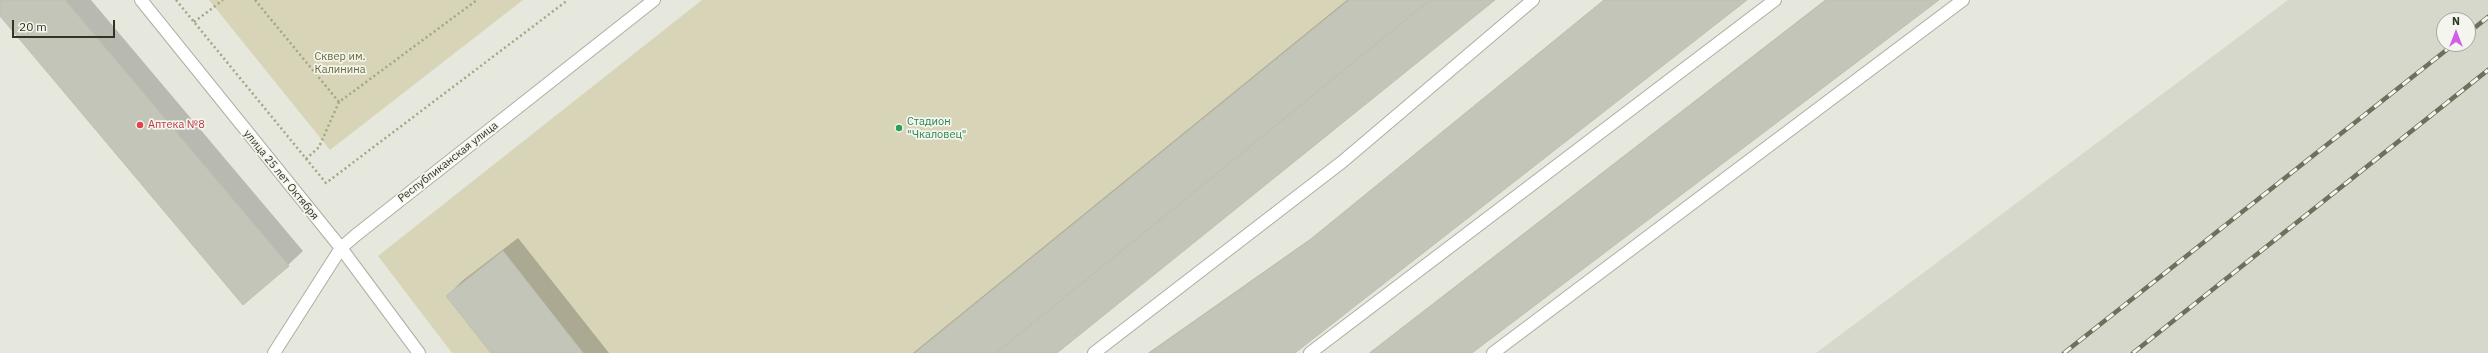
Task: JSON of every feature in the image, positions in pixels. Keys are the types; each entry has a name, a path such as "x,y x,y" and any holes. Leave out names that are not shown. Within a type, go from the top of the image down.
{"street":[{"name":"улица 25 лет Октября","path":"141,0 341,248 419,353"},
{"name":"Республиканская улица","path":"274,353 341,248 654,0"},
{"path":"1094,353 1342,162 1533,0"},
{"path":"1310,353 1775,0"},
{"path":"1493,353 1963,0"}],"path":[{"path":"176,0 326,183 568,0"},
{"path":"194,22 223,0"},
{"path":"255,0 340,102"},
{"path":"306,159 319,147 340,102 478,0"}],"shaded area":[{"path":"2288,0 2488,0 2488,353 1816,353"}],"green space":[{"name":"Сквер им. Калинина","path":"209,0 523,0 330,150"},
{"name":"Стадион \"Чкаловец\"","path":"702,0 1424,0 966,353 452,353 378,256"}],"building":[{"path":"0,0 65,0 289,266 243,305 0,16"},
{"path":"1349,0 1430,0 996,353 915,353"},
{"path":"1430,0 1495,0 1057,353 996,353"},
{"path":"1604,0 1747,0 1295,353 1150,353 1306,243"},
{"path":"1826,0 1939,0 1472,353 1370,353"},
{"path":"503,251 583,353 491,353 446,296"}],"railway":[{"path":"2476,27 2488,17"},
{"path":"2064,353 2444,52"},
{"path":"2133,353 2488,70"}],"place":[{"name":"Аптека №8","path":"140,125"},
{"name":"Стадион \"Чкаловец\"","path":"899,128"}]}
